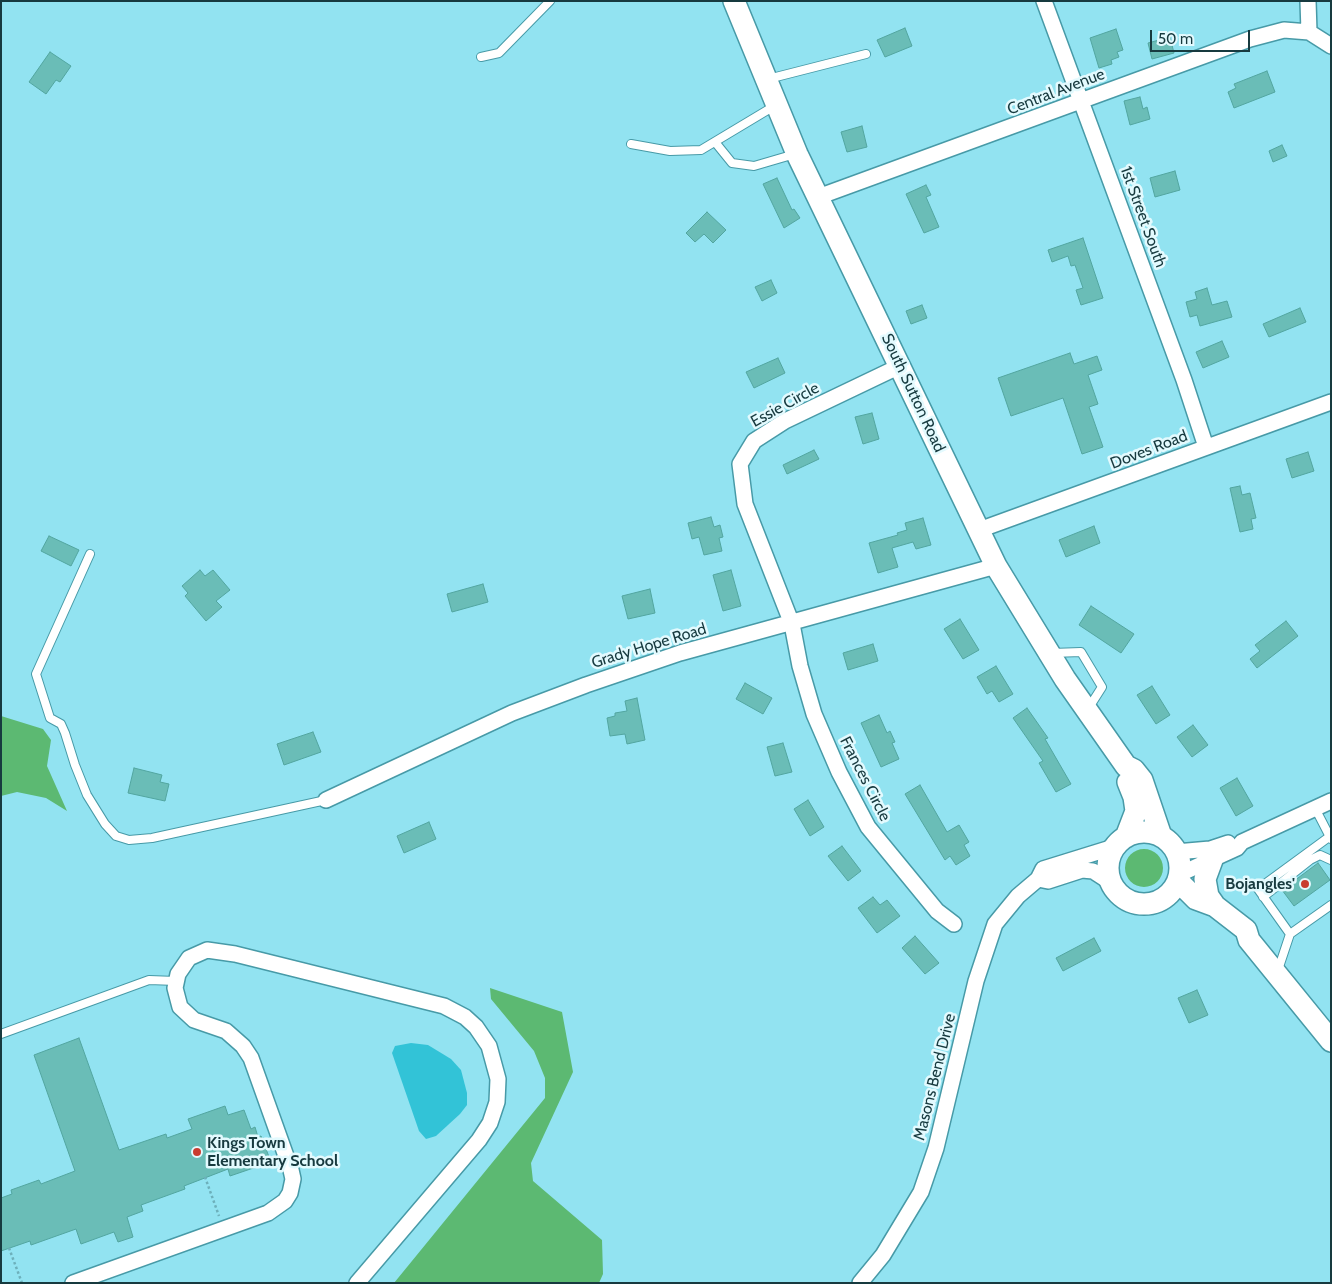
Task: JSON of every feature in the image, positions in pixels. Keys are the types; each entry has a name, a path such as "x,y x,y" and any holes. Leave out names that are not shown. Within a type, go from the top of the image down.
{"main road":[{"name":"South Sutton Road","path":"734,1 797,154 996,566 1086,710 1126,766 1134,770 1142,780 1161,836"},
{"name":"South Sutton Road","path":"1120,842 1136,811 1134,797 1124,775 1126,766"},
{"path":"1143,833 1161,836 1170,843 1176,852 1180,863 1179,877 1168,895 1161,900 1150,904 1138,904 1126,900 1117,893 1110,882 1109,858 1120,842 1143,833"},
{"path":"1212,860 1205,878 1208,896 1215,906 1246,930 1249,940 1331,1041"},
{"path":"1179,877 1196,899 1215,906"},
{"path":"1161,900 1189,907 1214,918 1238,937 1249,940"}],"street":[{"name":"1st Street South","path":"1044,1 1184,380 1206,447"},
{"path":"1308,1 1309,32 1331,46"},
{"name":"Central Avenue","path":"818,197 1250,39 1284,30 1309,32"},
{"name":"Essie Circle","path":"792,624 745,504 740,464 754,440 785,421 900,366"},
{"name":"Doves Road","path":"979,530 1331,402"},
{"name":"Grady Hope Road","path":"326,800 469,733 586,685 680,653 792,624 996,566"},
{"name":"Frances Circle","path":"792,624 800,666 814,714 839,772 868,827 937,911 954,924"},
{"path":"1179,877 1237,848 1242,842 1331,801"},
{"path":"1176,852 1210,850 1233,841 1242,842"},
{"name":"Masons Bend Drive","path":"860,1283 883,1255 921,1192 936,1148 976,981 995,924 1018,896 1038,879 1043,869 1120,842"},
{"path":"1038,879 1048,881 1082,870 1093,871 1110,882"},
{"path":"73,1283 268,1213 286,1201 290,1193 293,1179 291,1170 251,1058 235,1037 186,1015 180,1007 176,995 176,981 183,964 194,955 207,950 226,952 444,1006 465,1017 476,1027 489,1046 498,1079 497,1102 490,1123 479,1140 356,1283"}],"lane":[{"path":"481,57 499,53 550,1"},
{"path":"766,80 866,54"},
{"path":"631,144 670,151 701,150 777,105"},
{"path":"715,142 732,164 754,166 797,154"},
{"path":"90,554 36,674 50,718 61,724 87,795 116,836 129,840 152,838 326,800"},
{"path":"1290,934 1258,888 1330,838 1316,808"},
{"path":"1263,896 1310,860 1320,855 1331,860"},
{"path":"1276,974 1290,934 1331,905"},
{"path":"1,1034 149,980 176,981"}],"path":[{"path":"205,1177 219,1216"},
{"path":"9,1248 22,1283"}],"green space":[{"path":"1,716 43,729 51,740 47,766 67,811 46,798 17,792 1,796"},
{"path":"1144,849 1158,854 1163,868 1158,882 1144,887 1130,882 1125,868 1130,854"},
{"path":"490,988 562,1012 573,1072 531,1163 533,1181 602,1240 603,1274 599,1283 394,1283 545,1098 545,1078 534,1051 491,999"}],"water":[{"path":"411,1043 428,1045 451,1059 461,1070 467,1093 467,1105 460,1114 436,1136 426,1139 419,1131 392,1053 395,1046"}],"building":[{"path":"905,28 912,46 885,57 877,40"},
{"path":"1116,29 1123,50 1117,52 1119,57 1111,60 1112,64 1099,68 1090,38"},
{"path":"1170,37 1174,53 1152,59 1148,43"},
{"path":"50,52 71,66 60,82 56,80 46,94 29,82"},
{"path":"1267,71 1275,92 1234,108 1228,92 1236,88 1234,84"},
{"path":"1140,97 1143,109 1147,107 1150,119 1130,125 1124,101"},
{"path":"862,126 867,147 847,152 841,132"},
{"path":"1282,145 1287,156 1273,162 1269,151"},
{"path":"1175,171 1180,190 1155,197 1150,178"},
{"path":"777,178 792,210 794,209 800,218 784,228 763,184"},
{"path":"926,185 931,195 926,197 939,227 924,233 906,194"},
{"path":"707,212 726,230 713,243 704,234 695,242 686,233"},
{"path":"1083,238 1103,298 1081,305 1076,290 1083,288 1075,265 1071,266 1068,256 1052,262 1048,250"},
{"path":"771,280 777,293 762,301 755,287"},
{"path":"1207,288 1212,305 1227,301 1232,317 1200,326 1197,315 1190,317 1186,302 1197,299 1195,292"},
{"path":"922,305 927,318 911,324 906,311"},
{"path":"1300,308 1306,322 1269,337 1263,324"},
{"path":"1222,341 1229,357 1203,368 1196,352"},
{"path":"1070,353 1074,364 1097,356 1102,370 1088,375 1098,404 1089,407 1103,447 1082,454 1063,398 1011,416 998,378"},
{"path":"778,358 785,373 754,388 746,372"},
{"path":"872,413 879,439 863,444 855,417"},
{"path":"814,450 819,459 787,474 783,465"},
{"path":"1308,452 1314,471 1292,478 1286,459"},
{"path":"1240,486 1242,495 1250,493 1256,518 1251,519 1253,529 1240,532 1230,488"},
{"path":"711,517 714,527 720,525 723,537 719,538 722,551 704,555 699,537 692,539 688,523"},
{"path":"923,518 931,545 916,549 913,542 892,548 898,567 878,573 869,543 898,535 897,533 907,530 905,523"},
{"path":"1094,526 1100,543 1066,557 1059,540"},
{"path":"49,536 79,550 71,566 41,551"},
{"path":"200,570 205,576 213,570 230,590 216,601 222,607 206,621 185,596 188,593 182,586"},
{"path":"731,570 741,606 723,611 713,575"},
{"path":"483,584 488,602 452,612 447,594"},
{"path":"650,589 655,613 628,619 622,596"},
{"path":"1091,606 1134,634 1121,653 1079,625"},
{"path":"960,619 979,650 963,659 944,629"},
{"path":"1286,621 1298,636 1257,668 1250,659 1260,651 1255,645"},
{"path":"873,644 878,661 848,670 843,653"},
{"path":"996,666 1013,694 999,702 992,691 987,694 977,677"},
{"path":"745,683 772,698 763,714 736,699"},
{"path":"1152,686 1170,715 1156,724 1137,695"},
{"path":"637,698 645,740 627,744 625,734 610,736 607,718 615,716 615,713 627,711 625,701"},
{"path":"1027,708 1048,738 1045,739 1071,784 1056,792 1039,763 1043,761 1013,718"},
{"path":"879,715 887,733 890,731 895,742 892,743 899,759 881,767 861,723"},
{"path":"1193,725 1208,745 1192,757 1177,737"},
{"path":"313,732 321,752 284,765 277,744"},
{"path":"783,743 792,772 775,776 767,747"},
{"path":"134,768 162,775 160,782 169,784 165,801 128,793"},
{"path":"1237,778 1253,806 1236,816 1220,788"},
{"path":"920,785 947,832 959,825 969,842 964,845 970,856 956,865 950,856 945,860 905,794"},
{"path":"808,800 824,827 810,836 794,809"},
{"path":"429,822 436,839 404,853 397,836"},
{"path":"842,846 861,871 848,881 828,856"},
{"name":"Bojangles'","path":"1318,863 1330,880 1294,906 1282,890"},
{"path":"873,897 880,905 887,900 900,916 877,933 858,908"},
{"path":"915,936 939,963 925,974 902,948"},
{"path":"1094,938 1101,951 1063,971 1056,958"},
{"path":"1197,990 1208,1015 1189,1023 1178,998"},
{"name":"Kings Town Elementary School","path":"79,1038 119,1150 166,1134 167,1138 192,1129 188,1119 225,1106 228,1115 244,1110 251,1129 255,1127 258,1137 261,1136 271,1162 230,1176 228,1169 184,1186 185,1189 141,1205 143,1211 127,1217 133,1237 118,1242 114,1232 81,1244 76,1229 31,1245 30,1241 1,1251 1,1198 12,1194 11,1190 39,1180 41,1184 75,1171 34,1055"}],"place":[{"name":"Bojangles'","path":"1305,884"},
{"name":"Kings Town Elementary School","path":"197,1152"}]}
